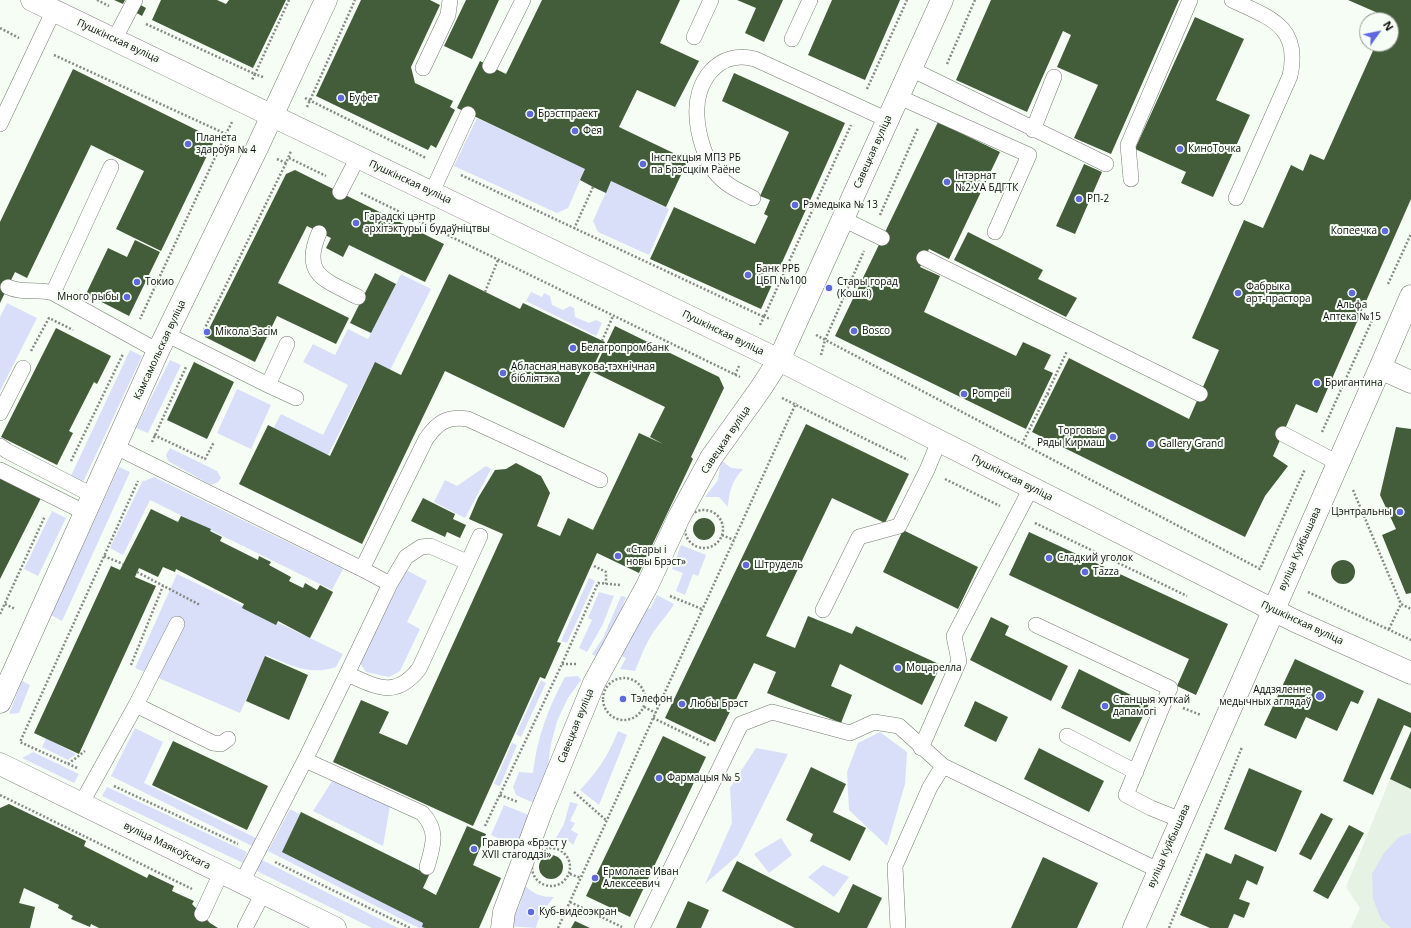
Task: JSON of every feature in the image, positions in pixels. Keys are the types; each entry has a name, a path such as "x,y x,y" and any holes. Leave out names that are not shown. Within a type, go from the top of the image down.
{"street":[{"name":"Пушкінская вуліца","path":"32,0 779,360 1273,610 1411,673"},
{"name":"Камсамольская вуліца","path":"0,702 162,343 272,116 326,0"},
{"name":"Савецкая вуліца","path":"502,928 504,912 555,776 594,683 645,590 679,517 712,458 779,360 942,0"},
{"name":"вуліца Куйбышава","path":"1134,928 1158,870 1411,296"},
{"path":"1380,368 1411,382"},
{"name":"вуліца Маякоўскага","path":"0,764 335,928"}],"lane":[{"path":"114,40 135,0"},
{"path":"423,68 448,14 450,0"},
{"path":"490,66 523,0"},
{"path":"694,37 711,0"},
{"path":"792,39 810,0"},
{"path":"1131,180 1128,145 1190,0"},
{"path":"1232,0 1274,21 1284,30 1291,44 1293,60 1290,76 1236,198"},
{"path":"0,124 54,10"},
{"path":"753,198 729,186 721,179 711,165 702,143 697,118 697,106 704,82 716,66 731,57 739,56 755,59 888,120"},
{"path":"911,69 1033,130 1106,164"},
{"path":"1033,130 1054,77"},
{"path":"898,97 1029,155 995,232"},
{"path":"432,192 468,114"},
{"path":"342,188 358,157"},
{"path":"53,293 111,167"},
{"path":"843,219 877,235"},
{"path":"320,233 312,251 312,258 316,269 325,279 358,298"},
{"path":"924,258 1200,394"},
{"path":"8,287 20,292 44,291 53,293 132,336 162,343 195,348 296,398"},
{"path":"268,384 287,344"},
{"path":"0,413 23,368"},
{"path":"362,569 426,439 433,429 444,421 456,417 468,419 600,480"},
{"path":"1283,434 1338,463"},
{"path":"823,610 859,537 899,526 927,470 939,441"},
{"path":"0,446 62,480 90,504"},
{"path":"116,447 390,584"},
{"path":"0,470 53,498 90,504"},
{"path":"921,748 959,661 954,636 1016,514 1031,488"},
{"path":"347,674 378,688 387,689 397,687 412,677 419,669 480,536"},
{"path":"242,882 305,760 390,584 406,557 421,547 430,546 467,562"},
{"path":"81,804 136,705 177,624"},
{"path":"1036,625 1170,688 1126,795 1151,808 1181,820"},
{"path":"136,705 213,743 222,744 228,739"},
{"path":"642,928 741,724 772,712 850,732 874,722 899,726 921,748 943,766 1158,870"},
{"path":"1067,736 1136,772"},
{"path":"305,760 422,813 432,828 434,837 427,867"},
{"path":"898,928 894,866 930,787 943,766"},
{"path":"202,914 222,873"},
{"path":"245,928 263,893"}],"path":[{"path":"355,0 310,100 574,229 764,317 860,107 906,0"},
{"path":"939,83 976,0"},
{"path":"36,46 226,134 123,355 62,480"},
{"path":"821,357 825,340 877,235 927,109"},
{"path":"289,158 342,188 498,260 761,388 796,403 1016,514 1192,598"},
{"path":"146,462 154,435 286,163"},
{"path":"574,229 593,187"},
{"path":"1385,291 1411,234"},
{"path":"485,292 498,260"},
{"path":"811,333 1260,569 1375,313"},
{"path":"602,340 613,316"},
{"path":"23,368 49,318 75,331"},
{"path":"1022,444 1048,395 1076,333"},
{"path":"118,352 123,355"},
{"path":"558,928 796,403"},
{"path":"154,435 205,459 214,442"},
{"path":"1352,490 1402,604 1411,609"},
{"path":"0,614 53,498"},
{"path":"707,510 714,512 722,522 722,535 714,545 708,547 696,546 687,537 686,532 688,520 696,512 707,510"},
{"path":"722,535 734,540"},
{"path":"104,556 123,564"},
{"path":"594,566 606,572 606,584"},
{"path":"137,572 200,605"},
{"path":"485,826 559,671 598,583 645,590 702,609"},
{"path":"131,666 163,586"},
{"path":"1307,591 1411,640"},
{"path":"1389,629 1402,604"},
{"path":"616,679 630,679 642,687 645,693 644,707 635,718 621,721 614,719 604,709 603,702 605,688 616,679"},
{"path":"644,707 656,713"},
{"path":"653,718 727,754"},
{"path":"1169,928 1245,740"},
{"path":"68,764 90,747"},
{"path":"555,776 607,821"},
{"path":"0,795 210,898"},
{"path":"550,848 557,848 567,855 571,868 570,874 562,884 550,887 544,886 534,877 532,864 538,853 550,848"},
{"path":"570,874 581,878"},
{"path":"570,902 624,928"}],"shaded area":[{"path":"477,118 585,169 568,208 557,213 454,166"},
{"path":"611,181 669,209 649,255 598,232 593,221"},
{"path":"401,274 431,289 388,374 373,366 325,461 271,433 281,414 323,435 348,385 303,362 313,344 335,355 348,329 368,339"},
{"path":"531,292 542,297 544,293 550,296 552,305 563,310 570,306 574,308 575,317 589,323 596,320 602,323 596,336 526,301"},
{"path":"7,303 37,318 0,391 0,317"},
{"path":"130,350 142,356 83,482 71,476"},
{"path":"170,360 181,365 148,433 136,428"},
{"path":"237,389 271,405 251,449 217,433"},
{"path":"170,448 217,471 221,478 218,482 211,485 168,461 166,455"},
{"path":"721,460 731,468 743,469 732,486 728,507 719,497 705,497 718,480"},
{"path":"486,466 491,469 465,518 434,502 445,480 457,486"},
{"path":"119,467 130,472 62,621 51,615"},
{"path":"154,477 343,569 332,590 150,500 123,555 110,548 142,482"},
{"path":"52,511 66,518 38,576 24,569"},
{"path":"681,545 706,555 698,576 693,574 685,595 676,591 683,573 672,569"},
{"path":"406,570 427,581 407,622 420,629 400,671 389,677 366,672 360,663"},
{"path":"177,574 343,654 336,667 317,670 309,670 292,666 266,655 240,713 135,668"},
{"path":"589,578 595,581 567,643 561,641"},
{"path":"599,592 614,596 602,626 587,652 579,648 592,620 588,618"},
{"path":"657,595 674,604 650,637 635,671 620,669 626,658 621,656 646,607 650,609"},
{"path":"621,596 626,597 618,618 597,657 592,654 603,638"},
{"path":"578,676 581,680 568,698 557,721 551,744 548,766 536,804 516,795 513,787 519,772 533,773 540,735 553,700 565,677"},
{"path":"541,680 546,683 521,737 516,734"},
{"path":"22,681 30,685 19,713 9,714"},
{"path":"135,728 163,742 144,783 256,838 252,846 111,776"},
{"path":"618,731 627,735 599,805 580,790 602,763"},
{"path":"880,732 907,752 905,784 887,846 849,810 847,772 858,743"},
{"path":"46,738 76,754 68,760 42,747"},
{"path":"512,743 517,745 500,786 494,784"},
{"path":"756,748 788,754 738,855 705,884 732,823 730,788"},
{"path":"33,752 79,774 74,783 22,758"},
{"path":"334,778 390,806 383,846 313,811"},
{"path":"1390,779 1411,789 1411,928 1351,928 1360,908 1346,887"},
{"path":"107,787 247,852 243,863 102,796"},
{"path":"570,802 578,804 570,821 575,823 571,830 578,834 573,845 565,838 556,838 564,824"},
{"path":"504,805 531,816 521,840 511,844 491,835"},
{"path":"290,809 301,815 436,928 419,928 268,851"},
{"path":"1411,833 1411,928 1391,928 1381,919 1373,899 1372,874 1384,853 1399,837"},
{"path":"781,838 792,855 769,873 754,854"},
{"path":"262,860 398,928 372,928 257,871"},
{"path":"823,865 849,877 834,897 808,877"},
{"path":"524,885 531,891 538,894 554,897 540,916 536,928 508,926 519,907"}],"building":[{"path":"114,0 125,0 123,4"},
{"path":"161,0 217,0 226,4 229,0 286,0 253,68 152,20"},
{"path":"361,0 430,0 440,5 411,67 415,83 453,101 450,107 455,110 436,148 431,145 428,150 316,96"},
{"path":"466,0 499,0 472,59 444,46"},
{"path":"542,0 680,0 660,43 699,61 675,107 637,90 619,127 688,160 666,207 611,181 606,193 593,187 580,180 585,169 457,108 480,61 506,74"},
{"path":"737,0 783,0 764,42 745,33 756,8"},
{"path":"832,0 900,0 865,80 808,55"},
{"path":"991,0 1179,0 1111,154 1074,138 1098,85 1057,67 1071,35 1063,31 1027,112 956,80"},
{"path":"1348,0 1411,0 1411,199 1317,413 1296,404 1273,456 1288,466 1265,496 1245,537 1032,432 1069,358 1189,419 1219,350 1192,338 1244,220 1263,228 1291,165 1303,171 1310,154 1324,160 1372,52 1399,52 1399,12 1376,12"},
{"path":"137,3 146,8 142,16 133,11"},
{"path":"1195,17 1244,39 1216,100 1250,115 1213,197 1181,183 1186,172 1135,149"},
{"path":"73,69 215,139 161,251 116,229 144,171 91,145 27,278 15,272 0,303 0,222"},
{"path":"734,73 845,123 761,309 650,259 674,207 755,244 768,216 764,214 770,200 760,196 789,132 722,101"},
{"path":"938,122 1000,152 949,259 929,249 920,267 940,276 924,312 1016,356 1023,342 1051,355 1044,369 1053,373 1026,429 835,336"},
{"name":"РП-2","path":"1084,164 1102,172 1075,234 1056,226"},
{"path":"295,170 444,244 425,282 349,245 343,257 326,248 331,238 307,226 278,283 349,318 336,344 277,316 255,362 205,337 286,174"},
{"path":"968,232 1043,270 1038,279 1077,298 1066,317 954,260"},
{"path":"135,240 160,252 129,316 86,294 108,248 127,257"},
{"path":"375,273 396,284 371,333 350,323"},
{"path":"449,274 520,309 523,303 605,342 564,428 445,371 362,544 239,484 268,425 330,456 375,362 401,375"},
{"path":"615,326 719,377 724,388 691,457 693,459 639,573 597,553 557,642 561,643 545,679 540,677 473,826 333,762 361,700 389,712 379,733 407,745 503,534 469,519 478,498 495,470 506,469 516,463 541,476 550,493 537,526 560,536 568,518 593,530 639,433 663,444 650,437 665,407 593,372"},
{"path":"56,328 111,356 97,384 94,382 69,431 73,433 57,465 1,437"},
{"path":"194,362 234,382 207,439 167,420"},
{"path":"806,424 909,474 885,523 832,498 766,636 795,648 808,616 852,634 856,626 941,665 922,705 840,664 831,686 852,695 841,723 767,693 776,672 754,663 715,742 665,718"},
{"name":"Цэнтральны","path":"1396,427 1411,429 1411,593 1406,594 1382,535 1396,529 1380,495"},
{"path":"0,477 41,498 0,579"},
{"path":"423,498 455,514 453,519 466,525 460,538 447,532 445,537 411,521"},
{"path":"151,509 178,522 181,516 211,529 210,531 222,537 220,541 258,560 259,556 271,562 269,565 291,577 289,581 303,588 305,583 317,590 320,585 333,592 310,638 278,621 276,625 242,608 244,604 176,569 175,572 163,567 158,577 139,568 135,577 156,586 79,754 34,733 111,566 120,570"},
{"path":"700,518 708,518 715,525 715,533 708,540 700,540 693,533 693,525"},
{"path":"903,530 978,567 958,609 883,572"},
{"path":"1029,532 1228,624 1196,695 1177,686 1189,659 1009,575"},
{"path":"1343,560 1351,564 1355,572 1351,580 1343,584 1335,580 1331,572 1335,564"},
{"path":"991,617 1009,626 1005,635 1068,666 1051,701 970,660"},
{"path":"265,656 308,675 289,720 246,701"},
{"name":"Аддзяленне медычных аглядаў","path":"1295,659 1364,691 1358,704 1351,701 1337,731 1306,717 1296,739 1264,725"},
{"name":"Станцыя хуткай дапамогі","path":"1079,669 1149,704 1130,742 1061,708"},
{"path":"1378,698 1411,713 1411,728 1404,725 1373,795 1343,781"},
{"path":"975,701 1008,717 996,742 964,726"},
{"path":"1411,731 1411,789 1390,779"},
{"path":"663,736 706,757 630,917 586,896"},
{"path":"173,741 268,786 247,830 152,785"},
{"path":"1039,748 1104,781 1089,812 1024,779"},
{"path":"811,767 846,784 833,812 866,828 850,861 810,841 813,834 786,820"},
{"path":"1249,768 1302,791 1276,852 1224,829"},
{"path":"9,804 86,841 84,846 147,878 149,874 174,886 172,891 194,901 192,904 210,923 218,928 99,928 91,924 90,927 71,919 73,916 58,908 59,905 24,888 19,903 35,907 30,928 0,928 0,808"},
{"path":"301,812 429,875 423,888 436,895 467,826 486,834 473,865 501,878 479,928 422,927 423,923 282,852"},
{"path":"1321,813 1333,819 1311,860 1299,854"},
{"path":"1349,825 1364,833 1328,899 1313,891"},
{"path":"1206,853 1231,864 1235,854 1264,867 1257,885 1247,880 1239,899 1250,903 1244,918 1234,914 1228,928 1210,928 1180,915"},
{"path":"551,855 560,858 563,867 560,876 551,879 542,876 539,867 542,858"},
{"path":"1043,857 1098,883 1077,928 1011,928"},
{"path":"737,861 839,913 853,884 882,898 867,928 795,928 722,891"},
{"path":"688,901 709,910 701,928 676,928"},
{"path":"575,921 590,928 571,928"}],"place":[{"name":"Буфет","path":"341,98"},
{"name":"Брэстпраект","path":"530,114"},
{"name":"Фея","path":"575,131"},
{"name":"Планета здароўя № 4","path":"188,144"},
{"name":"КиноТочка","path":"1180,149"},
{"name":"Інспекцыя МПЗ РБ па Брэсцкім Раёне","path":"643,164"},
{"name":"Інтэрнат №2 УА БДГТК","path":"947,182"},
{"name":"РП-2","path":"1079,199"},
{"name":"Рэмедыка № 13","path":"795,205"},
{"name":"Гарадскі цэнтр архітэктуры і будаўніцтвы","path":"356,223"},
{"name":"Копеечка","path":"1385,231"},
{"name":"Банк РРБ ЦБП №100","path":"748,275"},
{"name":"Токио","path":"137,282"},
{"name":"Стары горад (Кошкі)","path":"829,288"},
{"name":"Фабрыка арт-прастора","path":"1238,293"},
{"name":"Альфа Аптека №15","path":"1352,293"},
{"name":"Много рыбы","path":"127,297"},
{"name":"Bosco","path":"854,331"},
{"name":"Мікола Засім","path":"207,332"},
{"name":"Белагропромбанк","path":"573,348"},
{"name":"Абласная навукова-тэхнічная бібліятэка","path":"503,373"},
{"name":"Бригантина","path":"1317,383"},
{"name":"Pompeii","path":"964,394"},
{"name":"Торговые Ряды Кирмаш","path":"1113,437"},
{"name":"Gallery Grand","path":"1151,444"},
{"name":"Цэнтральны","path":"1400,512"},
{"name":"«Стары і новы Брэст»","path":"618,556"},
{"name":"Сладкий уголок","path":"1049,558"},
{"name":"Штрудель","path":"746,565"},
{"name":"Tazza","path":"1085,572"},
{"name":"Моцарелла","path":"898,668"},
{"name":"Аддзяленне медычных аглядаў","path":"1320,696"},
{"name":"Тэлефон","path":"623,699"},
{"name":"Любы Брэст","path":"682,704"},
{"name":"Станцыя хуткай дапамогі","path":"1105,706"},
{"name":"Фармацыя № 5","path":"659,778"},
{"name":"Гравюра «Брэст у XVII стагоддзі»","path":"474,849"},
{"name":"Ермолаев Иван Алексеевич","path":"595,878"},
{"name":"Куб-видеоэкран","path":"531,912"}]}
